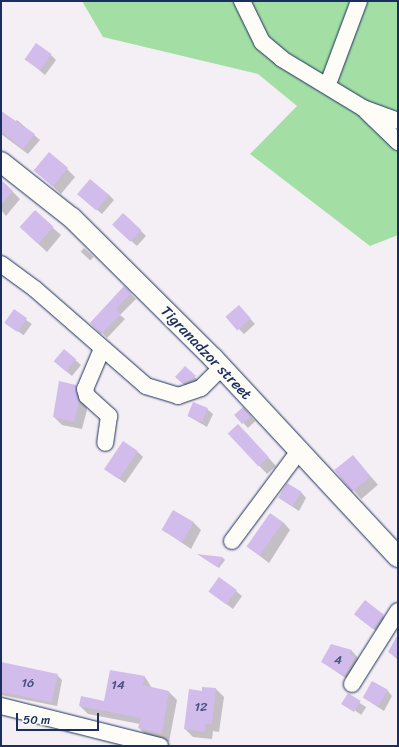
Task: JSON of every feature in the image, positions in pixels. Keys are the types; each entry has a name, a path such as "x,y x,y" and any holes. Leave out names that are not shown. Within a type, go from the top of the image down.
{"main road":[{"name":"Tigranadzor street","path":"1,163 72,218 222,367 298,451 398,557"}],"street":[{"path":"242,1 262,42 282,59 328,84 363,108 398,142"},
{"path":"328,84 359,1"},
{"path":"363,108 398,121"},
{"path":"1,264 35,289 146,386 178,396 201,388 222,367"},
{"path":"102,349 85,389 87,396 109,416 105,443"},
{"path":"232,541 298,451"},
{"path":"352,684 398,611"},
{"path":"1,706 160,746"}],"green space":[{"path":"82,1 398,1 398,235 370,246 250,154 297,106 258,74 103,37"}],"building":[{"path":"36,43 52,54 40,70 25,59"},
{"path":"1,111 35,134 23,149 1,131"},
{"path":"49,152 68,168 53,186 34,170"},
{"path":"90,179 109,195 96,210 77,194"},
{"path":"1,180 13,191 1,205"},
{"path":"35,210 54,227 38,244 20,227"},
{"path":"123,213 141,230 130,242 112,225"},
{"path":"124,286 131,293 116,309 121,314 101,334 90,323"},
{"path":"239,305 251,319 237,330 225,317"},
{"path":"14,309 27,318 17,332 4,323"},
{"path":"64,349 76,359 66,372 54,361"},
{"path":"185,366 196,376 183,384 175,377"},
{"path":"59,381 76,385 79,402 74,422 53,417"},
{"path":"193,402 208,408 202,422 187,416"},
{"path":"243,407 251,416 242,424 234,415"},
{"path":"238,424 269,457 258,466 228,434"},
{"path":"123,441 138,451 119,479 104,469"},
{"path":"353,455 371,477 352,492 334,470"},
{"path":"287,483 302,492 293,506 278,498"},
{"path":"173,510 194,522 182,542 162,530"},
{"path":"270,513 283,522 260,556 246,547"},
{"path":"197,554 223,557 217,567"},
{"path":"219,577 237,590 226,604 208,592"},
{"path":"365,600 384,615 373,629 354,614"},
{"path":"398,634 398,658 388,652"},
{"path":"331,644 352,650 350,654 355,657 345,676 321,662"},
{"path":"1,662 58,674 52,702 1,692"},
{"path":"110,670 145,676 143,685 169,691 162,734 138,728 141,718 79,706 81,696 104,701"},
{"path":"372,681 388,690 379,706 363,698"},
{"path":"202,687 216,688 212,724 206,724 205,732 184,729 189,689 202,691"},
{"path":"348,693 361,701 354,712 341,704"}]}
